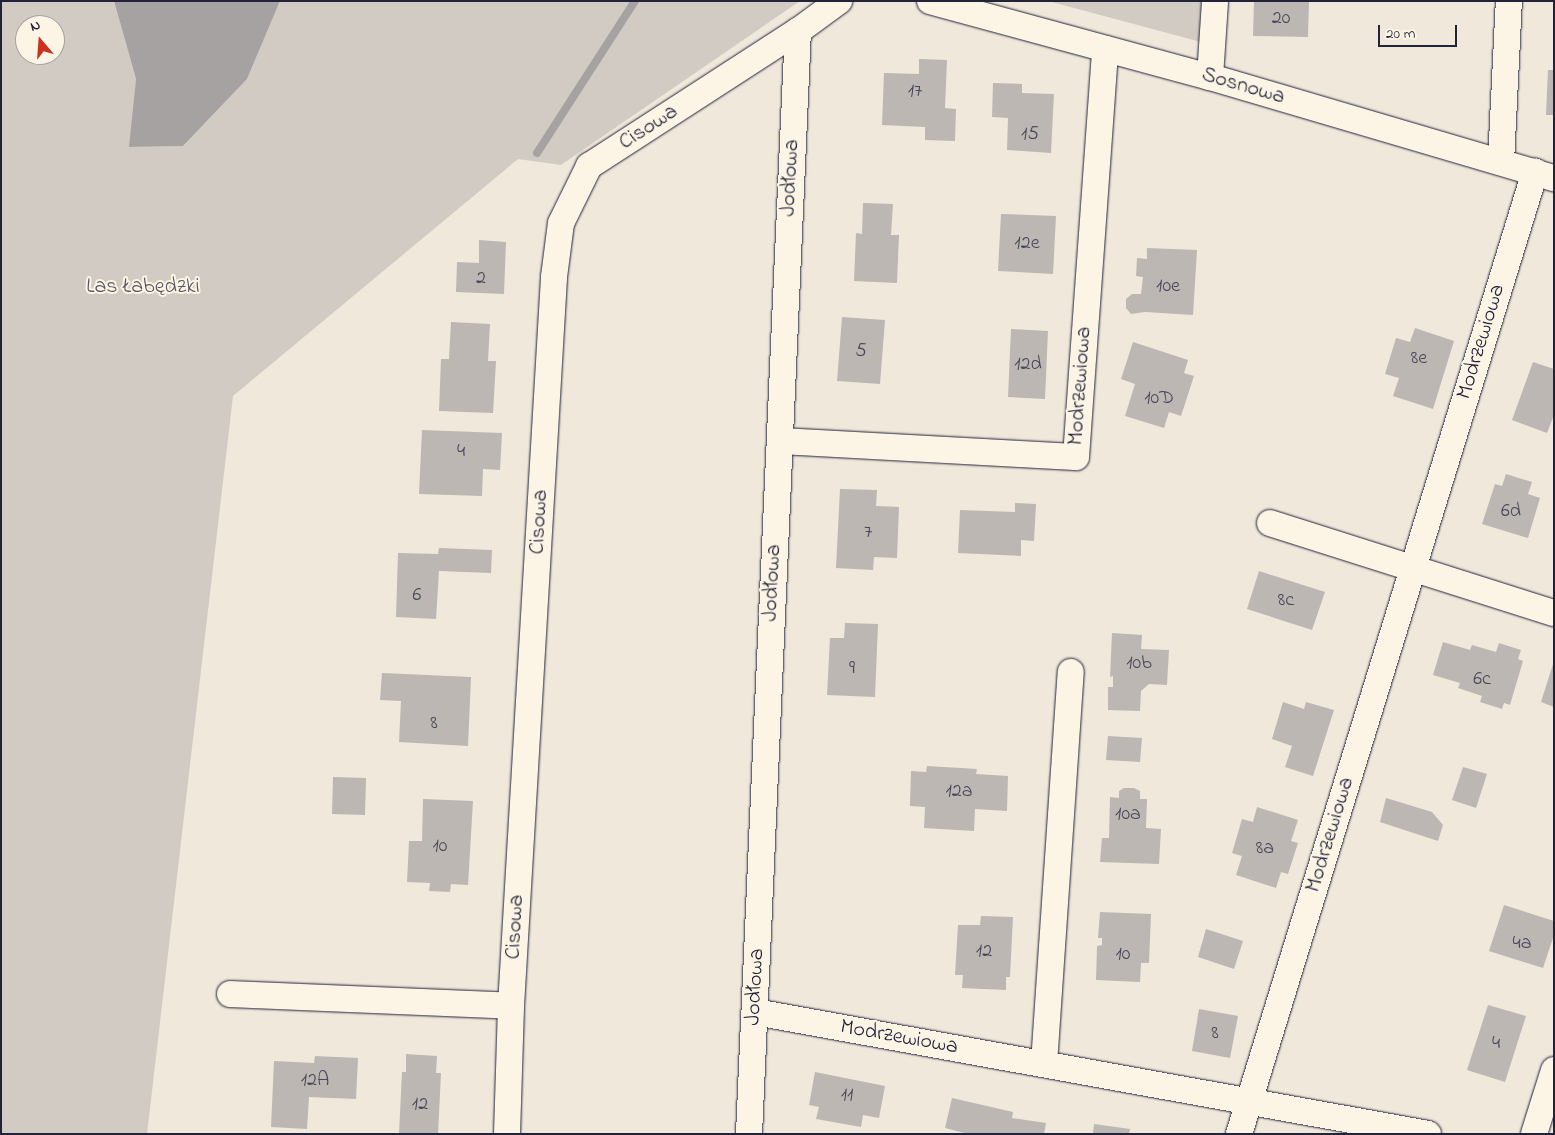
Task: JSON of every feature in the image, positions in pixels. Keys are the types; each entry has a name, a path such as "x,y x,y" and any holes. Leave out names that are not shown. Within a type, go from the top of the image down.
{"street":[{"path":"798,31 838,1"},
{"name":"Sosnowa","path":"930,1 1210,77 1544,175"},
{"path":"1210,77 1215,1"},
{"path":"1502,162 1509,1"},
{"name":"Jodłowa","path":"749,1134 798,31"},
{"name":"Cisowa","path":"507,1134 511,1006 554,277 561,223 589,166 798,31"},
{"name":"Modrzewiowa","path":"780,441 1076,457 1105,49"},
{"name":"Modrzewiowa","path":"1239,1134 1412,569 1544,175"},
{"path":"1270,523 1554,613"},
{"path":"1044,1064 1071,672"},
{"path":"230,994 511,1006"},
{"name":"Modrzewiowa","path":"754,1012 1428,1134"},
{"path":"1534,1134 1554,1070"}],"green space":[{"name":"Las Łabędzki","path":"1,1 114,1 136,79 130,147 183,146 247,79 280,1 800,1 561,165 518,159 233,396 147,1134 1,1134"},
{"path":"1048,1 1203,1 1201,42"}],"shaded area":[{"path":"114,1 280,1 247,79 183,146 129,147 136,79"}],"building":[{"path":"1254,1 1309,1 1308,37 1253,36"},
{"path":"919,59 947,60 945,108 956,109 955,141 925,140 925,127 882,125 884,73 919,74"},
{"path":"1548,70 1554,70 1554,115 1546,115"},
{"path":"993,83 1022,84 1022,93 1054,94 1051,153 1007,150 1008,118 992,117"},
{"path":"863,203 893,204 891,235 899,235 897,283 854,281 856,233 862,234"},
{"path":"1001,214 1056,216 1053,274 998,271"},
{"path":"479,240 506,242 504,294 456,292 457,262 479,263"},
{"path":"1147,248 1197,250 1193,315 1145,312 1131,314 1126,308 1126,299 1132,294 1141,294 1143,277 1136,276 1137,258 1147,259"},
{"path":"842,317 885,320 880,384 837,381"},
{"path":"451,322 490,324 488,361 496,361 493,413 439,411 441,359 449,359"},
{"path":"1415,328 1454,341 1433,409 1393,396 1399,378 1385,374 1396,338 1410,342"},
{"path":"1011,329 1048,331 1045,399 1008,397"},
{"path":"1133,342 1188,360 1184,373 1194,376 1181,416 1169,412 1164,428 1125,416 1135,384 1121,379"},
{"path":"1533,362 1554,369 1554,415 1547,433 1512,420"},
{"path":"422,430 502,433 500,470 483,469 482,496 419,494"},
{"path":"1506,474 1532,482 1528,494 1540,498 1528,538 1482,524 1495,484 1502,486"},
{"path":"840,489 877,490 876,506 899,507 897,558 874,557 873,570 836,568"},
{"path":"1015,503 1036,504 1034,541 1021,540 1021,556 958,553 960,510 1015,512"},
{"path":"439,548 492,550 491,573 439,571 436,619 396,617 398,553 438,554"},
{"path":"1259,571 1325,592 1312,630 1247,609"},
{"path":"845,623 878,624 875,697 827,695 830,638 844,638"},
{"path":"1112,633 1142,635 1141,649 1169,650 1167,685 1149,684 1141,691 1140,711 1108,710 1108,687 1113,687 1113,676 1110,677"},
{"path":"1443,642 1470,650 1472,645 1496,652 1499,643 1521,650 1518,659 1523,661 1510,705 1504,703 1502,709 1480,702 1482,696 1458,688 1460,683 1433,675"},
{"path":"1554,664 1554,707 1541,702"},
{"path":"382,673 471,677 468,746 399,742 401,701 380,700"},
{"path":"1283,702 1304,709 1306,702 1334,710 1313,776 1285,767 1292,746 1272,739"},
{"path":"1108,736 1142,738 1140,762 1106,760"},
{"path":"927,766 977,769 976,774 1008,776 1007,811 975,809 974,831 924,828 925,807 910,806 911,771 926,772"},
{"path":"1463,767 1487,774 1476,808 1452,800"},
{"path":"333,777 366,778 365,815 332,814"},
{"path":"1124,788 1134,788 1140,791 1140,799 1147,799 1146,828 1161,829 1159,864 1100,862 1102,838 1109,838 1110,797 1119,798 1119,791"},
{"path":"1386,798 1432,812 1443,825 1438,841 1380,822"},
{"path":"423,799 473,801 468,885 451,884 450,892 429,891 430,883 407,882 409,841 422,841"},
{"path":"1257,807 1298,820 1291,841 1298,843 1288,874 1281,872 1276,888 1236,875 1242,856 1232,853 1242,819 1253,822"},
{"path":"1504,905 1554,921 1554,935 1543,968 1489,951"},
{"path":"1100,912 1151,914 1149,963 1141,963 1140,982 1096,980 1097,946 1102,945 1102,938 1098,938"},
{"path":"981,916 1013,917 1010,977 1006,977 1006,990 962,988 963,975 955,975 958,925 980,925"},
{"path":"1206,929 1243,941 1234,969 1198,957"},
{"path":"1488,1005 1526,1016 1505,1082 1467,1070"},
{"path":"1199,1009 1238,1016 1230,1058 1192,1051"},
{"path":"406,1054 437,1056 436,1073 441,1073 438,1134 399,1134 402,1072 406,1072"},
{"path":"315,1056 358,1058 356,1099 309,1097 307,1129 271,1127 274,1061 314,1063"},
{"path":"815,1072 885,1086 879,1118 863,1115 861,1127 816,1119 819,1107 809,1105"},
{"path":"952,1098 1013,1112 1012,1118 1046,1123 1044,1134 968,1134 945,1128"},
{"path":"1094,1124 1130,1129 1129,1134 1093,1134"}],"waterway":[{"path":"537,153 635,1"}]}
